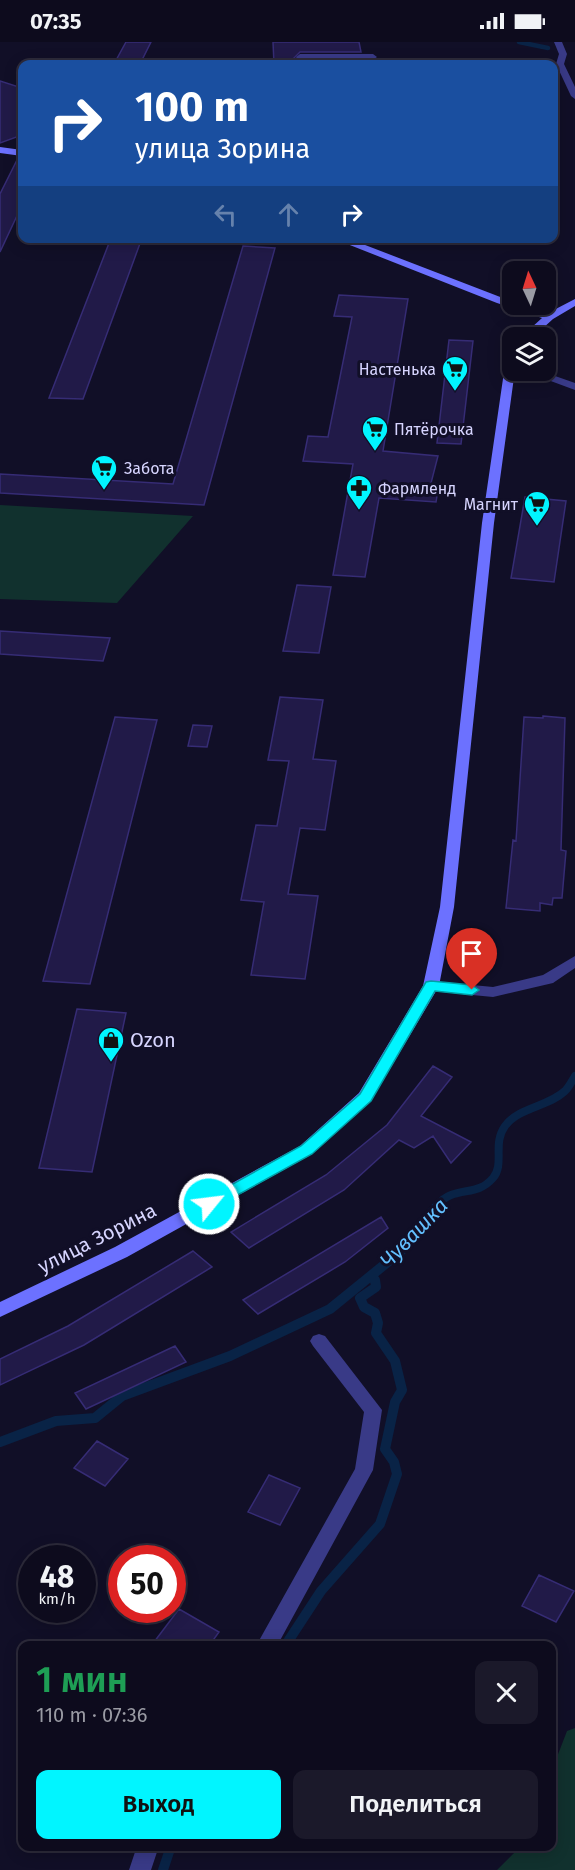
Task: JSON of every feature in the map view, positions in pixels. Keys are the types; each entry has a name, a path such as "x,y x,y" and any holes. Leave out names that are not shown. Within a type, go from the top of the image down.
{"main road":[{"path":"0,150 18,152"},
{"path":"350,243 501,302 549,317"},
{"path":"538,327 549,317 575,302"},
{"name":"улица Зорина","path":"0,1310 121,1252 306,1150 365,1097 431,986 447,907 488,523 509,381"}],"street":[{"path":"558,42 563,54 561,64 575,96"},
{"path":"300,56 373,57"},
{"path":"556,380 575,387"},
{"path":"431,986 493,992 548,979 575,961"},
{"path":"269,1641 364,1470 373,1410 319,1341"},
{"path":"140,1870 146,1851"}],"green space":[{"path":"0,505 193,516 117,603 0,599"},
{"path":"575,1728 575,1870 497,1870 516,1851 556,1851 556,1760 567,1731"}],"building":[{"path":"126,42 151,42 142,60 116,60"},
{"path":"273,42 359,42 361,52 300,52 294,58 296,60 274,60"},
{"path":"0,81 18,87 18,136 0,143"},
{"path":"18,158 18,214 0,252 0,194"},
{"path":"109,243 140,243 83,399 49,398"},
{"path":"243,246 275,248 204,505 0,493 0,474 173,484"},
{"path":"339,295 408,299 383,451 438,456 431,483 439,484 436,502 379,498 365,577 333,575 353,464 303,461 308,436 328,437 352,317 334,316"},
{"name":"Настенька","path":"449,340 473,341 461,444 437,443"},
{"path":"525,497 566,501 554,582 511,578"},
{"path":"297,585 331,587 319,653 283,651"},
{"path":"0,631 110,638 103,661 0,654"},
{"path":"280,697 323,700 313,759 336,761 325,830 300,828 288,894 318,896 305,979 251,975 264,902 241,900 256,825 277,826 289,761 268,760"},
{"path":"543,716 565,718 561,850 566,851 562,898 553,898 552,905 540,903 540,911 506,908 513,840 516,841 524,717 543,718"},
{"path":"115,717 157,720 90,984 43,981"},
{"path":"193,725 212,726 207,747 188,746"},
{"path":"77,1009 126,1013 92,1172 39,1168"},
{"path":"433,1066 452,1077 421,1116 471,1142 451,1163 433,1136 414,1148 399,1140 344,1190 249,1248 231,1232 326,1175 387,1125"},
{"path":"381,1217 388,1228 345,1262 258,1314 243,1300"},
{"path":"193,1251 212,1267 84,1345 0,1385 0,1359 68,1326"},
{"path":"175,1346 186,1362 86,1409 75,1393"},
{"path":"97,1441 128,1459 105,1486 74,1468"},
{"path":"269,1475 300,1488 280,1525 248,1512"},
{"path":"539,1575 574,1591 556,1622 522,1606"},
{"path":"186,1613 219,1632 213,1641 155,1641 168,1623 186,1623"}],"waterway":[{"path":"519,42 548,48"},
{"name":"Чувашка","path":"412,1239 434,1208 445,1198 488,1183 498,1166 499,1140 505,1126 518,1115 558,1096 575,1076"},
{"path":"0,1442 56,1421 95,1418 122,1396 230,1356 330,1309 400,1252 413,1237"},
{"name":"Чувашка","path":"288,1641 321,1591 380,1524 397,1474 394,1462 385,1449 395,1402 402,1390 395,1361 376,1333 378,1323 375,1313 364,1307 360,1298 376,1287 375,1280 371,1277"},
{"name":"Чувашка","path":"163,1870 169,1851"}],"place":[{"name":"Настенька","path":"455,392"},
{"name":"Пятёрочка","path":"375,452"},
{"name":"Забота","path":"104,491"},
{"name":"Фармленд","path":"359,511"},
{"name":"Магнит","path":"537,527"},
{"name":"Ozon","path":"111,1063"}],"route":[{"path":"209,1204 306,1150 365,1097 431,986 472,990"}]}
